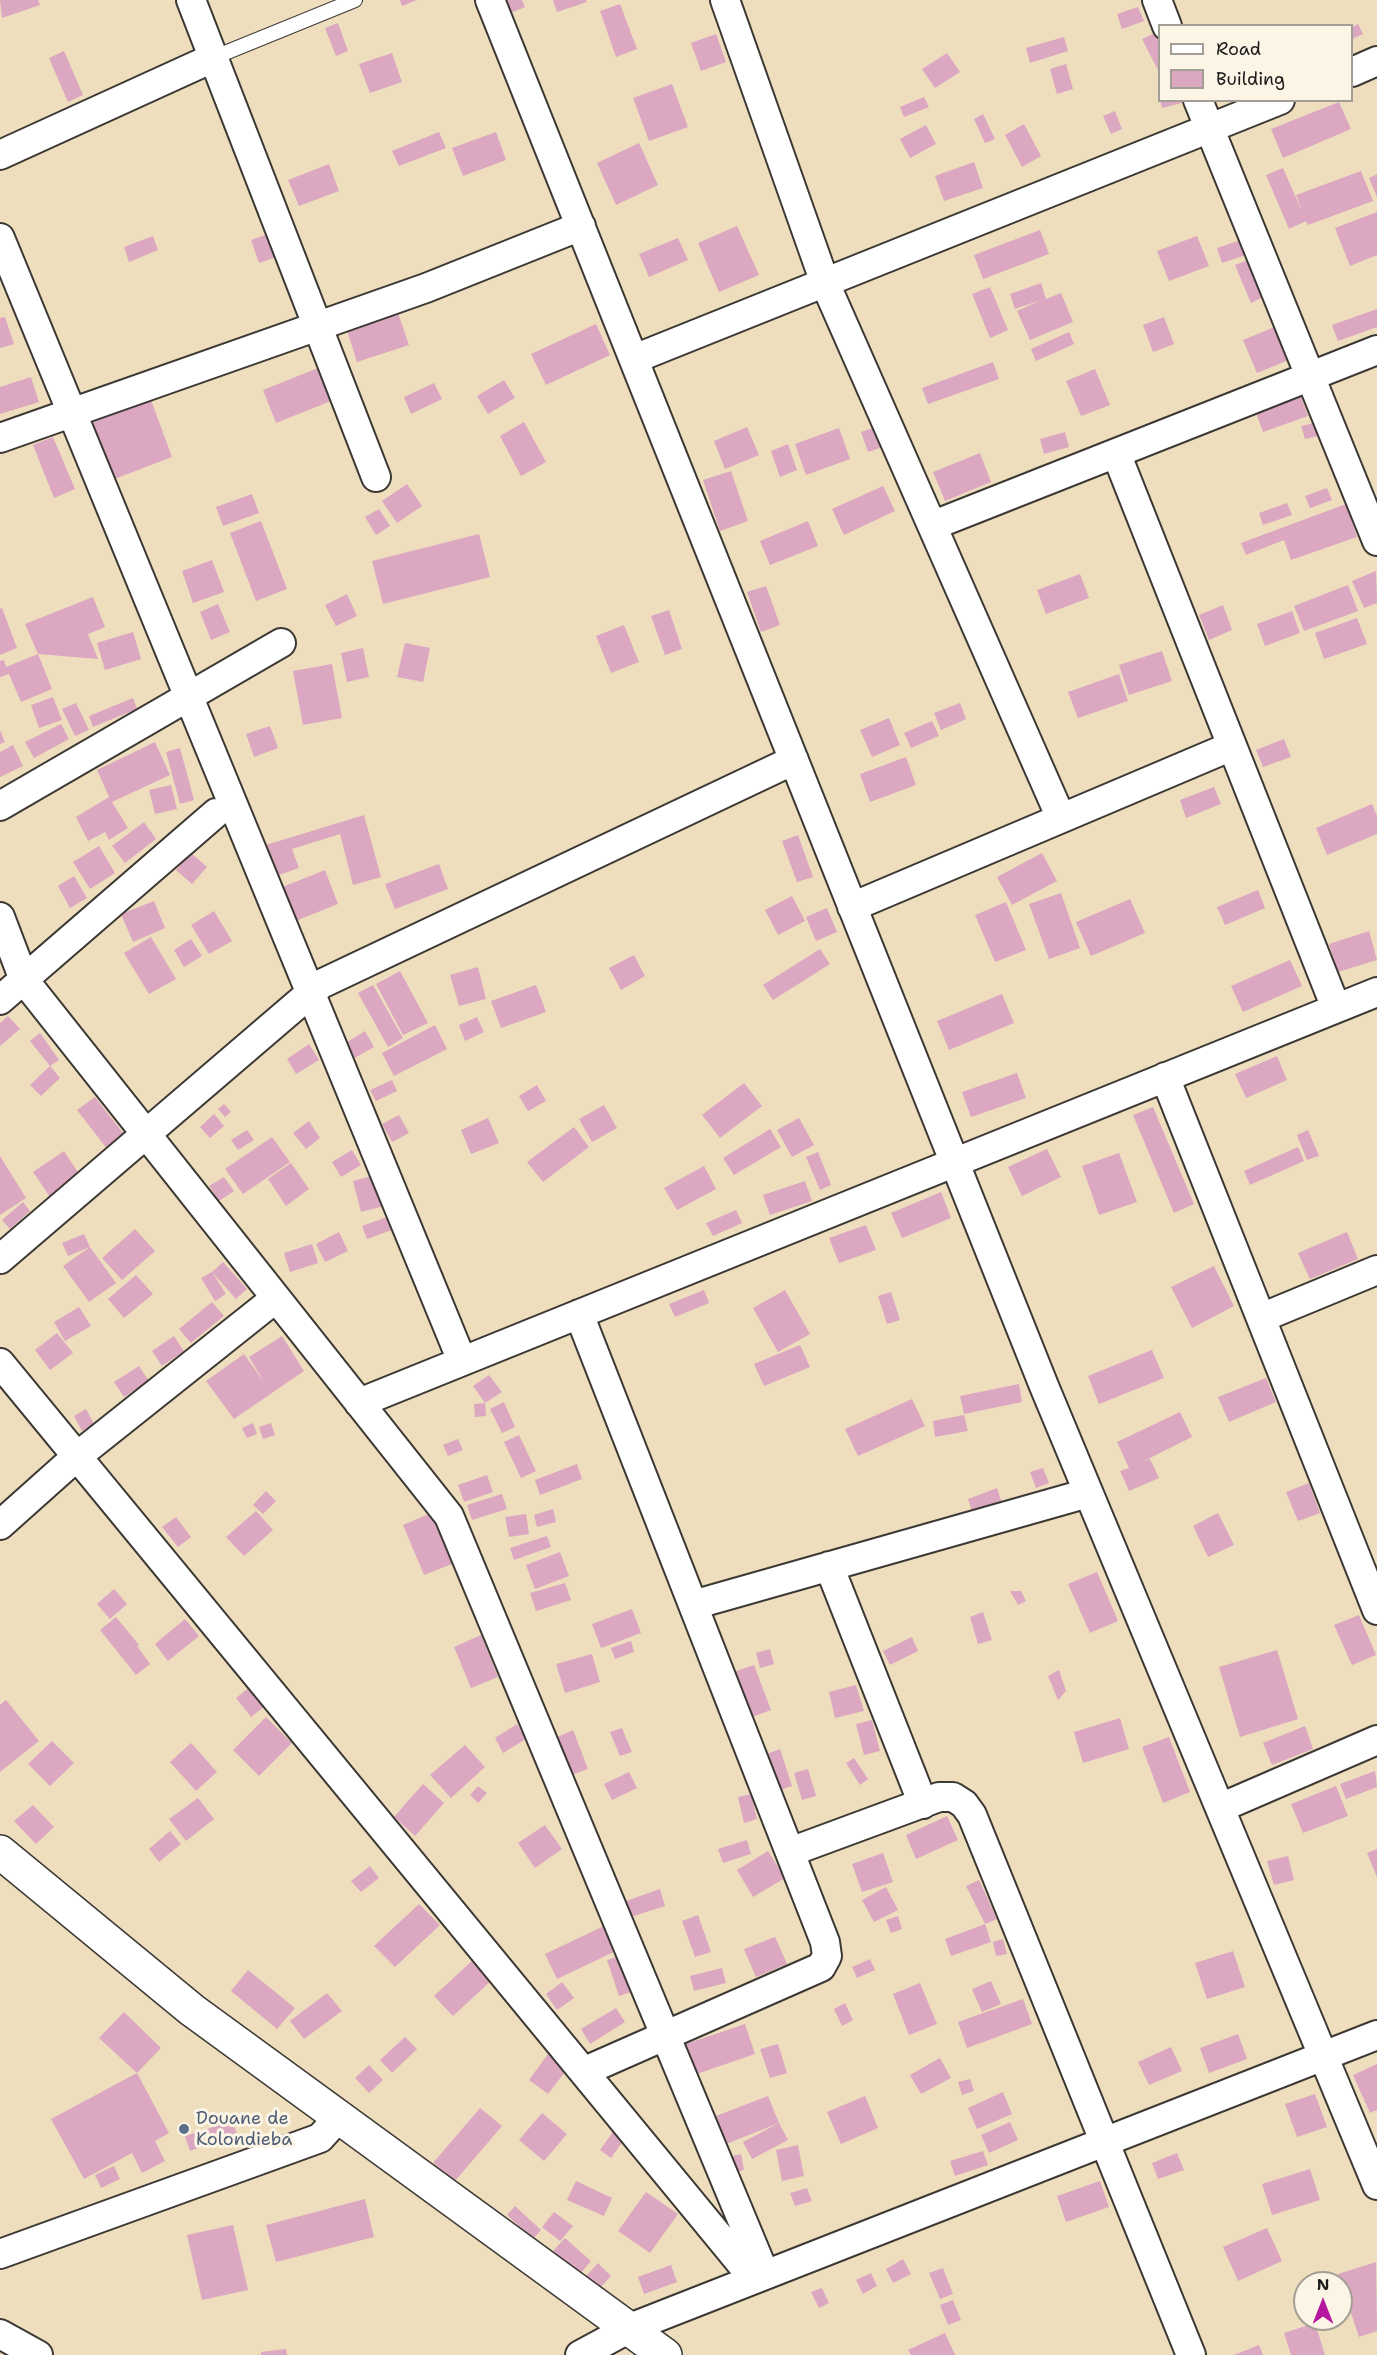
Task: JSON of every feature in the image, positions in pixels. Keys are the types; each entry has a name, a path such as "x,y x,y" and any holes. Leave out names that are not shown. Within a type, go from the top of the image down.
{"main road":[{"path":"0,1852 192,2010 665,2355"}],"street":[{"path":"191,0 376,477"},
{"path":"490,0 954,1162 1088,1492 1377,2186"},
{"path":"725,0 825,283 934,525 1061,818"},
{"path":"1157,0 1166,24"},
{"path":"0,155 215,57"},
{"path":"1353,72 1377,62"},
{"path":"1199,102 1377,541"},
{"path":"634,359 1275,102"},
{"path":"0,438 426,288 580,226"},
{"path":"0,238 462,1361"},
{"path":"934,525 1377,350"},
{"path":"1116,453 1336,1008"},
{"path":"0,806 281,643"},
{"path":"852,907 1232,746"},
{"path":"0,1259 321,984 794,760"},
{"path":"0,1000 216,813"},
{"path":"0,917 24,980 449,1516 665,2036 759,2277"},
{"path":"359,1403 1377,992"},
{"path":"1165,1077 1377,1610"},
{"path":"1261,1318 1377,1270"},
{"path":"0,1525 75,1458 276,1298"},
{"path":"579,1314 825,1941 827,1956 821,1967 585,2071"},
{"path":"0,1364 75,1458 759,2277"},
{"path":"693,1605 1088,1492"},
{"path":"829,1566 923,1804"},
{"path":"1220,1808 1377,1740"},
{"path":"790,1852 939,1797 953,1797 964,1804 972,1815 1191,2355"},
{"path":"580,2355 630,2328 1377,2035"},
{"path":"0,2254 320,2138 339,2117"},
{"path":"0,2334 38,2355"}],"lane":[{"path":"215,57 355,0"}],"building":[{"path":"0,0 38,0 40,5 2,18"},
{"path":"400,0 417,0 402,6"},
{"path":"502,0 522,0 525,7 508,14"},
{"path":"553,0 586,0 587,2 557,12"},
{"path":"620,4 637,49 616,57 600,11"},
{"path":"1138,7 1144,21 1122,29 1117,14"},
{"path":"338,23 348,51 336,56 325,28"},
{"path":"1358,24 1363,34 1353,39 1353,26"},
{"path":"1155,33 1158,38 1158,70 1142,39"},
{"path":"716,34 726,62 701,71 691,43"},
{"path":"1064,37 1068,51 1030,63 1026,48"},
{"path":"64,51 83,95 68,102 49,58"},
{"path":"392,53 402,82 370,93 359,64"},
{"path":"947,53 960,72 935,88 922,69"},
{"path":"1066,64 1073,89 1057,94 1050,69"},
{"path":"672,84 688,127 649,141 633,98"},
{"path":"924,97 929,107 904,117 900,107"},
{"path":"1160,102 1185,102 1162,108"},
{"path":"1339,102 1351,129 1283,158 1271,129"},
{"path":"1115,111 1122,129 1111,134 1103,116"},
{"path":"983,114 995,139 985,143 974,119"},
{"path":"1024,124 1041,156 1022,167 1005,135"},
{"path":"926,125 936,144 910,158 900,139"},
{"path":"439,132 446,148 399,166 392,151"},
{"path":"496,132 506,160 463,176 452,148"},
{"path":"639,143 658,185 616,205 597,163"},
{"path":"974,162 983,188 944,201 935,176"},
{"path":"329,164 339,191 299,206 288,180"},
{"path":"1283,168 1303,214 1296,195 1361,171 1373,201 1308,225 1306,221 1289,229 1266,175"},
{"path":"1377,174 1377,197 1369,178"},
{"path":"1377,212 1377,255 1350,266 1335,228"},
{"path":"737,226 759,275 719,292 698,243"},
{"path":"1040,230 1049,254 983,279 974,255"},
{"path":"268,234 276,257 259,263 251,240"},
{"path":"153,236 158,250 129,262 124,247"},
{"path":"1197,236 1209,266 1169,281 1157,251"},
{"path":"678,238 688,260 649,277 639,254"},
{"path":"1241,240 1246,255 1222,263 1217,248"},
{"path":"1248,260 1263,297 1251,303 1235,265"},
{"path":"1041,283 1046,299 1061,293 1073,322 1030,340 1017,311 1041,300 1015,309 1010,294"},
{"path":"990,287 1008,330 990,338 972,294"},
{"path":"1377,309 1377,327 1338,341 1332,325"},
{"path":"398,313 409,345 357,362 347,330"},
{"path":"5,317 14,344 0,348 0,318"},
{"path":"1164,317 1174,344 1153,352 1143,325"},
{"path":"596,324 610,355 546,385 531,354"},
{"path":"1277,326 1291,359 1257,373 1243,340"},
{"path":"1069,332 1074,344 1036,361 1031,349"},
{"path":"993,362 999,379 928,404 922,388"},
{"path":"318,368 331,401 276,423 263,390"},
{"path":"1095,369 1110,405 1081,416 1066,381"},
{"path":"31,377 39,402 0,414 0,387"},
{"path":"504,380 515,398 488,414 477,396"},
{"path":"434,383 442,399 411,414 404,397"},
{"path":"1301,397 1308,416 1263,432 1256,413"},
{"path":"151,400 172,457 109,481 87,424"},
{"path":"524,422 546,462 521,476 500,436"},
{"path":"1314,423 1318,436 1305,439 1301,426"},
{"path":"879,426 886,446 868,452 861,432"},
{"path":"747,427 759,455 725,469 714,441"},
{"path":"839,428 850,459 806,475 795,444"},
{"path":"1065,432 1069,447 1044,454 1040,439"},
{"path":"53,437 75,489 54,498 33,445"},
{"path":"788,444 797,470 780,477 771,451"},
{"path":"980,453 991,482 945,501 933,472"},
{"path":"731,471 748,521 720,531 703,480"},
{"path":"407,484 422,506 397,523 382,501"},
{"path":"883,486 895,511 844,535 832,509"},
{"path":"1327,488 1332,500 1310,508 1305,496"},
{"path":"252,494 259,513 223,526 216,507"},
{"path":"1287,503 1292,515 1263,525 1259,513"},
{"path":"1346,504 1357,537 1291,560 1284,540 1246,555 1241,543"},
{"path":"379,509 390,526 376,535 365,517"},
{"path":"261,521 287,589 256,601 230,533"},
{"path":"808,521 818,546 770,565 760,541"},
{"path":"479,534 490,577 383,604 372,561"},
{"path":"212,560 224,592 193,603 182,571"},
{"path":"1376,571 1377,603 1364,608 1352,581"},
{"path":"1080,574 1089,598 1046,614 1037,590"},
{"path":"1348,585 1358,611 1304,631 1294,606"},
{"path":"766,586 780,625 761,632 747,592"},
{"path":"347,594 357,616 336,626 325,605"},
{"path":"93,597 105,627 88,634 98,659 38,654 25,624"},
{"path":"218,604 230,632 211,640 200,612"},
{"path":"1223,605 1232,630 1209,640 1199,615"},
{"path":"2,608 17,648 0,655 0,609"},
{"path":"669,610 682,649 665,655 651,616"},
{"path":"1292,611 1300,633 1265,646 1257,624"},
{"path":"1357,618 1367,644 1324,659 1315,633"},
{"path":"624,625 639,662 611,673 596,636"},
{"path":"133,632 141,659 105,670 97,643"},
{"path":"405,643 430,648 423,682 397,677"},
{"path":"363,648 369,677 347,682 341,653"},
{"path":"1162,651 1172,681 1129,695 1119,665"},
{"path":"38,654 52,689 21,702 9,674 0,677 0,661 4,660 6,667"},
{"path":"332,664 342,718 303,725 293,671"},
{"path":"1119,674 1128,701 1078,718 1068,692"},
{"path":"53,697 62,720 39,728 31,705"},
{"path":"133,698 137,709 93,727 89,716"},
{"path":"76,703 89,730 75,736 62,709"},
{"path":"960,703 966,719 941,730 934,713"},
{"path":"889,718 900,745 872,757 860,730"},
{"path":"932,721 939,736 911,748 904,733"},
{"path":"61,724 69,739 34,758 25,742"},
{"path":"270,726 278,748 254,757 246,734"},
{"path":"0,730 5,742 0,744"},
{"path":"1284,739 1291,757 1263,767 1256,750"},
{"path":"155,742 170,775 112,802 128,828 109,840 105,832 88,841 76,817 109,797 97,770"},
{"path":"13,745 23,766 0,777 0,752"},
{"path":"180,748 194,800 180,804 166,752"},
{"path":"906,757 916,785 870,802 860,774"},
{"path":"171,785 177,809 155,814 149,790"},
{"path":"1214,787 1221,804 1186,818 1180,800"},
{"path":"1372,804 1377,816 1377,834 1327,855 1316,828"},
{"path":"364,815 381,877 353,885 340,834 292,849 299,868 276,876 266,845"},
{"path":"144,822 156,839 125,863 112,846"},
{"path":"798,835 813,877 797,882 782,841"},
{"path":"99,846 115,873 90,889 73,862"},
{"path":"191,853 207,867 192,884 176,870"},
{"path":"1042,853 1057,881 1012,905 997,877"},
{"path":"439,864 448,889 395,909 385,884"},
{"path":"325,870 338,904 293,922 280,888"},
{"path":"74,876 87,898 70,908 58,886"},
{"path":"1258,890 1265,908 1225,925 1217,907"},
{"path":"1061,893 1080,948 1049,959 1029,904"},
{"path":"792,896 805,921 778,935 765,910"},
{"path":"1130,899 1145,933 1091,956 1076,922"},
{"path":"154,901 165,928 133,942 121,914"},
{"path":"1006,902 1026,950 995,962 975,915"},
{"path":"827,908 837,932 816,941 806,917"},
{"path":"214,911 232,941 209,954 191,925"},
{"path":"1369,931 1377,960 1338,972 1329,944"},
{"path":"151,937 176,979 149,994 124,953"},
{"path":"191,939 202,956 184,967 174,950"},
{"path":"820,949 830,964 773,1000 763,985"},
{"path":"634,955 645,976 621,990 609,968"},
{"path":"1290,960 1302,986 1243,1012 1231,986"},
{"path":"478,967 486,999 459,1006 450,975"},
{"path":"400,971 428,1023 403,1035 376,984"},
{"path":"373,985 403,1038 388,1047 358,993"},
{"path":"536,985 546,1012 501,1028 491,1001"},
{"path":"1002,994 1014,1023 949,1050 937,1021"},
{"path":"8,1016 20,1029 0,1046 0,1023"},
{"path":"477,1017 484,1032 465,1041 459,1025"},
{"path":"435,1025 447,1049 394,1076 382,1053"},
{"path":"365,1031 374,1047 353,1059 344,1044"},
{"path":"40,1033 59,1060 50,1066 30,1041"},
{"path":"309,1044 319,1060 296,1074 287,1059"},
{"path":"1277,1056 1287,1080 1246,1098 1235,1074"},
{"path":"50,1066 60,1078 41,1096 30,1085"},
{"path":"1017,1073 1026,1098 971,1117 962,1092"},
{"path":"392,1080 397,1091 376,1101 370,1090"},
{"path":"744,1083 762,1106 720,1138 702,1115"},
{"path":"537,1085 546,1101 528,1111 519,1096"},
{"path":"95,1097 126,1137 108,1150 77,1110"},
{"path":"224,1104 231,1112 225,1117 218,1109"},
{"path":"604,1105 617,1128 592,1142 579,1119"},
{"path":"1153,1107 1194,1204 1174,1213 1133,1115"},
{"path":"214,1114 224,1126 210,1138 200,1127"},
{"path":"399,1115 409,1133 392,1142 382,1124"},
{"path":"488,1118 499,1143 471,1154 461,1130"},
{"path":"799,1118 814,1145 792,1157 777,1130"},
{"path":"309,1121 320,1138 306,1149 293,1133"},
{"path":"574,1127 589,1147 543,1182 527,1162"},
{"path":"770,1129 781,1147 734,1175 723,1158"},
{"path":"247,1130 254,1140 238,1150 231,1140"},
{"path":"1308,1130 1319,1156 1307,1160 1297,1135"},
{"path":"272,1137 290,1162 243,1194 225,1169"},
{"path":"1298,1147 1304,1161 1250,1185 1244,1171"},
{"path":"1047,1149 1061,1177 1022,1196 1008,1167"},
{"path":"352,1150 361,1165 341,1177 332,1162"},
{"path":"64,1151 81,1177 50,1197 33,1172"},
{"path":"818,1152 831,1185 820,1190 806,1157"},
{"path":"1119,1153 1137,1202 1099,1215 1082,1166"},
{"path":"0,1156 26,1198 0,1215"},
{"path":"291,1163 309,1189 286,1206 268,1179"},
{"path":"704,1166 716,1189 677,1210 664,1188"},
{"path":"375,1175 384,1206 361,1212 353,1181"},
{"path":"224,1177 234,1191 219,1201 209,1186"},
{"path":"805,1181 812,1201 770,1215 763,1195"},
{"path":"941,1192 951,1218 902,1238 891,1213"},
{"path":"23,1202 30,1211 10,1229 2,1220"},
{"path":"736,1210 742,1223 713,1236 706,1223"},
{"path":"387,1217 392,1230 367,1239 362,1226"},
{"path":"866,1225 876,1250 839,1263 829,1238"},
{"path":"135,1229 155,1251 122,1280 102,1258"},
{"path":"339,1232 348,1251 325,1262 316,1244"},
{"path":"1347,1232 1358,1259 1310,1279 1298,1253"},
{"path":"84,1234 90,1247 68,1256 62,1243"},
{"path":"312,1244 318,1263 290,1272 284,1253"},
{"path":"90,1247 116,1283 89,1302 63,1266"},
{"path":"223,1262 247,1289 236,1299 212,1272"},
{"path":"1214,1266 1234,1306 1192,1328 1171,1287"},
{"path":"212,1272 226,1294 215,1301 201,1278"},
{"path":"136,1275 153,1294 124,1318 108,1299"},
{"path":"704,1290 709,1303 675,1317 669,1304"},
{"path":"785,1290 810,1334 778,1352 753,1308"},
{"path":"891,1292 900,1320 887,1324 878,1296"},
{"path":"212,1302 224,1316 191,1343 179,1329"},
{"path":"79,1307 91,1326 65,1341 54,1322"},
{"path":"57,1333 73,1353 50,1370 35,1350"},
{"path":"174,1336 184,1351 162,1366 152,1351"},
{"path":"282,1336 304,1371 234,1419 206,1381 244,1354 264,1382 249,1357"},
{"path":"800,1345 810,1367 764,1386 754,1364"},
{"path":"1152,1350 1164,1378 1099,1404 1088,1376"},
{"path":"139,1366 149,1381 124,1397 114,1382"},
{"path":"489,1375 502,1392 485,1403 473,1386"},
{"path":"1266,1378 1276,1402 1229,1422 1218,1397"},
{"path":"1019,1384 1022,1402 964,1414 960,1396"},
{"path":"912,1399 925,1426 858,1456 845,1429"},
{"path":"504,1402 515,1427 502,1433 490,1409"},
{"path":"485,1403 486,1416 475,1417 474,1404"},
{"path":"86,1409 94,1424 82,1431 74,1416"},
{"path":"1180,1412 1192,1437 1140,1463 1150,1459 1159,1478 1129,1491 1120,1471 1129,1468 1117,1442"},
{"path":"964,1415 968,1431 935,1437 933,1421"},
{"path":"253,1423 257,1434 247,1438 242,1428"},
{"path":"271,1423 275,1435 263,1439 259,1427"},
{"path":"519,1435 536,1471 521,1478 504,1442"},
{"path":"458,1439 463,1450 448,1456 443,1445"},
{"path":"577,1464 582,1479 540,1495 535,1480"},
{"path":"1043,1468 1049,1483 1036,1488 1030,1472"},
{"path":"487,1475 493,1492 464,1502 458,1485"},
{"path":"1309,1483 1320,1513 1298,1521 1286,1492"},
{"path":"997,1488 1003,1506 974,1517 968,1499"},
{"path":"266,1491 276,1501 263,1514 253,1505"},
{"path":"502,1494 507,1509 472,1520 467,1505"},
{"path":"553,1509 556,1522 537,1527 534,1515"},
{"path":"256,1511 273,1530 244,1556 226,1537"},
{"path":"431,1513 452,1564 424,1575 403,1525"},
{"path":"1218,1513 1234,1545 1208,1557 1193,1526"},
{"path":"526,1514 529,1534 509,1537 505,1517"},
{"path":"176,1517 191,1537 178,1547 162,1527"},
{"path":"547,1536 551,1547 514,1560 510,1548"},
{"path":"560,1552 569,1576 535,1589 526,1565"},
{"path":"1097,1572 1118,1621 1090,1633 1068,1584"},
{"path":"565,1583 571,1600 536,1611 530,1593"},
{"path":"114,1589 127,1604 110,1619 97,1604"},
{"path":"1010,1591 1021,1591 1026,1601 1018,1605"},
{"path":"632,1609 641,1633 601,1648 592,1624"},
{"path":"983,1612 992,1640 978,1644 970,1617"},
{"path":"1359,1615 1376,1655 1352,1665 1334,1625"},
{"path":"116,1617 139,1645 137,1646 150,1664 136,1675 100,1630"},
{"path":"185,1619 199,1636 168,1661 155,1644"},
{"path":"481,1635 498,1677 471,1688 454,1647"},
{"path":"912,1637 918,1651 890,1665 883,1651"},
{"path":"631,1641 634,1652 615,1659 611,1648"},
{"path":"770,1649 774,1664 760,1668 756,1653"},
{"path":"1277,1650 1298,1719 1240,1737 1219,1667"},
{"path":"592,1654 600,1682 565,1693 556,1664"},
{"path":"754,1665 771,1710 749,1718 731,1673"},
{"path":"1059,1670 1066,1691 1058,1700 1048,1676"},
{"path":"856,1685 864,1711 835,1718 829,1692"},
{"path":"251,1686 265,1706 251,1717 236,1698"},
{"path":"6,1700 39,1741 0,1772 0,1705"},
{"path":"266,1717 292,1743 259,1776 233,1750"},
{"path":"1120,1718 1129,1749 1083,1763 1074,1732"},
{"path":"872,1720 880,1751 864,1755 856,1724"},
{"path":"517,1724 526,1739 503,1753 495,1738"},
{"path":"1305,1726 1313,1749 1272,1765 1263,1743"},
{"path":"622,1728 632,1752 620,1756 610,1732"},
{"path":"573,1730 588,1769 571,1775 557,1737"},
{"path":"1169,1737 1190,1792 1163,1803 1142,1747"},
{"path":"52,1741 74,1763 50,1786 28,1764"},
{"path":"191,1743 217,1772 196,1791 170,1762"},
{"path":"465,1745 485,1767 451,1798 430,1775"},
{"path":"780,1749 792,1786 777,1791 764,1755"},
{"path":"854,1758 868,1779 860,1785 846,1763"},
{"path":"808,1769 816,1796 802,1800 794,1773"},
{"path":"1375,1771 1377,1787 1346,1799 1340,1784"},
{"path":"629,1772 637,1788 612,1800 604,1784"},
{"path":"423,1784 444,1803 415,1836 394,1817"},
{"path":"478,1786 487,1793 478,1803 470,1795"},
{"path":"1336,1786 1348,1816 1303,1833 1291,1804"},
{"path":"751,1794 757,1819 744,1823 738,1797"},
{"path":"198,1798 214,1819 186,1841 169,1819"},
{"path":"33,1805 54,1827 36,1844 14,1821"},
{"path":"947,1816 958,1840 916,1859 906,1835"},
{"path":"545,1825 562,1849 535,1868 518,1843"},
{"path":"170,1831 181,1844 159,1862 149,1849"},
{"path":"747,1840 751,1854 723,1863 718,1849"},
{"path":"1377,1849 1377,1877 1367,1853"},
{"path":"768,1851 785,1878 753,1897 737,1870"},
{"path":"883,1853 893,1882 862,1892 852,1864"},
{"path":"1288,1856 1294,1880 1274,1885 1267,1861"},
{"path":"370,1866 379,1878 361,1892 351,1881"},
{"path":"979,1880 997,1919 985,1924 966,1886"},
{"path":"886,1887 898,1910 874,1922 862,1900"},
{"path":"660,1889 665,1906 631,1917 626,1901"},
{"path":"419,1904 440,1925 395,1967 374,1946"},
{"path":"698,1915 711,1952 695,1957 682,1921"},
{"path":"898,1916 902,1929 891,1933 886,1920"},
{"path":"985,1924 991,1942 951,1956 945,1939"},
{"path":"606,1925 618,1950 557,1979 545,1954"},
{"path":"775,1937 787,1964 756,1977 744,1949"},
{"path":"1003,1939 1007,1954 996,1956 993,1942"},
{"path":"1233,1951 1245,1987 1207,1999 1195,1963"},
{"path":"625,1954 637,1990 619,1996 607,1960"},
{"path":"475,1958 494,1978 453,2016 434,1996"},
{"path":"870,1959 875,1970 857,1978 852,1967"},
{"path":"722,1968 726,1983 694,1991 690,1976"},
{"path":"248,1970 295,2008 277,2029 231,1991"},
{"path":"991,1981 1001,2004 982,2012 972,1989"},
{"path":"562,1982 574,1998 557,2010 546,1994"},
{"path":"920,1983 937,2024 909,2035 893,1994"},
{"path":"327,1993 342,2011 304,2039 290,2021"},
{"path":"1023,1999 1032,2024 967,2048 958,2022"},
{"path":"845,2003 853,2020 842,2026 834,2009"},
{"path":"616,2008 625,2022 590,2044 581,2029"},
{"path":"124,2012 161,2048 137,2073 99,2038"},
{"path":"745,2024 755,2054 694,2075 683,2045"},
{"path":"1238,2034 1247,2059 1209,2073 1200,2048"},
{"path":"405,2037 417,2049 392,2073 380,2060"},
{"path":"778,2044 787,2073 770,2078 760,2049"},
{"path":"1171,2047 1182,2071 1149,2085 1138,2062"},
{"path":"548,2054 568,2068 548,2094 529,2080"},
{"path":"940,2058 951,2078 921,2094 910,2075"},
{"path":"1377,2064 1377,2110 1370,2113 1353,2075"},
{"path":"369,2065 383,2080 369,2093 355,2078"},
{"path":"137,2073 169,2133 155,2141 165,2161 142,2173 132,2153 84,2179 51,2119"},
{"path":"970,2079 974,2091 962,2095 958,2082"},
{"path":"1003,2092 1012,2114 977,2129 968,2108"},
{"path":"1315,2094 1327,2127 1297,2137 1285,2104"},
{"path":"768,2096 779,2123 726,2144 716,2116"},
{"path":"865,2096 878,2128 841,2144 827,2112"},
{"path":"480,2108 502,2126 455,2181 433,2163"},
{"path":"542,2113 567,2134 544,2161 519,2140"},
{"path":"232,2121 237,2134 190,2151 185,2136"},
{"path":"1010,2122 1018,2140 989,2153 981,2135"},
{"path":"779,2123 788,2140 752,2159 743,2142"},
{"path":"615,2129 626,2137 611,2158 600,2150"},
{"path":"798,2145 804,2176 782,2181 776,2150"},
{"path":"983,2151 988,2165 955,2176 950,2161"},
{"path":"1177,2153 1184,2170 1158,2179 1152,2163"},
{"path":"741,2154 744,2170 731,2173 728,2157"},
{"path":"114,2166 120,2179 101,2188 95,2175"},
{"path":"1310,2169 1320,2200 1272,2215 1262,2184"},
{"path":"576,2181 612,2198 604,2216 567,2200"},
{"path":"1100,2181 1109,2207 1066,2222 1057,2196"},
{"path":"807,2188 812,2201 795,2206 790,2193"},
{"path":"646,2192 678,2214 650,2253 618,2231"},
{"path":"365,2199 374,2237 276,2262 266,2225"},
{"path":"515,2206 541,2230 533,2239 507,2215"},
{"path":"554,2212 573,2226 560,2241 542,2227"},
{"path":"233,2225 248,2290 202,2300 187,2235"},
{"path":"1267,2228 1282,2261 1238,2281 1223,2247"},
{"path":"565,2238 591,2261 579,2275 553,2251"},
{"path":"903,2259 911,2274 893,2283 886,2269"},
{"path":"1376,2262 1377,2331 1359,2337 1353,2319 1353,2271 1348,2271"},
{"path":"598,2263 611,2276 600,2288 586,2276"},
{"path":"671,2265 677,2282 644,2294 638,2277"},
{"path":"943,2268 953,2294 940,2299 929,2273"},
{"path":"871,2273 877,2286 863,2294 856,2280"},
{"path":"822,2288 829,2303 819,2308 811,2292"},
{"path":"953,2300 961,2320 948,2325 940,2305"},
{"path":"1293,2330 1318,2331 1325,2355 1291,2355 1284,2333"},
{"path":"945,2333 955,2355 911,2355 908,2350"},
{"path":"1259,2345 1263,2355 1234,2355"},
{"path":"286,2349 287,2355 261,2355 261,2352"}],"place":[{"name":"Douane de Kolondieba","path":"184,2129"}]}
